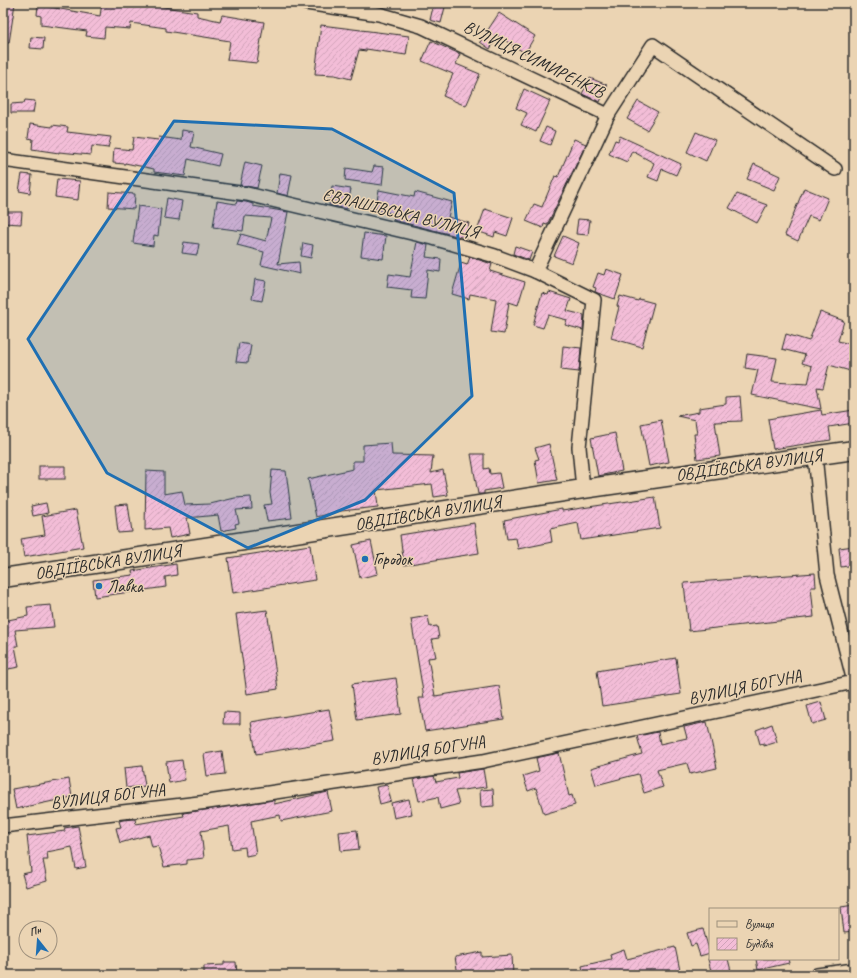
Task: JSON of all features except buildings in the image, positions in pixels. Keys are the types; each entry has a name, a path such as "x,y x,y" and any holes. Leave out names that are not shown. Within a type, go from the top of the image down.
{"main road":[{"name":"ОВДІЇВСЬКА ВУЛИЦЯ","path":"3,578 583,489 854,450"}],"street":[{"name":"ВУЛИЦЯ СИМИРЕНКІВ","path":"306,3 379,14 421,26 608,115"},
{"name":"ВУЛИЦЯ СИМИРЕНКІВ","path":"535,271 608,115 653,45 835,169"},
{"name":"ЄВЛАШІВСЬКА ВУЛИЦЯ","path":"3,160 246,194 433,238 495,256 535,271 594,300 579,447 583,489"},
{"path":"815,455 827,575 854,682"},
{"name":"ВУЛИЦЯ БОГУНА","path":"3,826 208,802 483,761 854,682"},
{"path":"817,975 854,970"}],"highlighted area":[{"path":"174,121 332,129 454,193 472,396 365,500 248,548 107,473 28,339"}],"place":[{"name":"Городок","path":"365,559"},
{"name":"Лавка","path":"99,586"}]}
